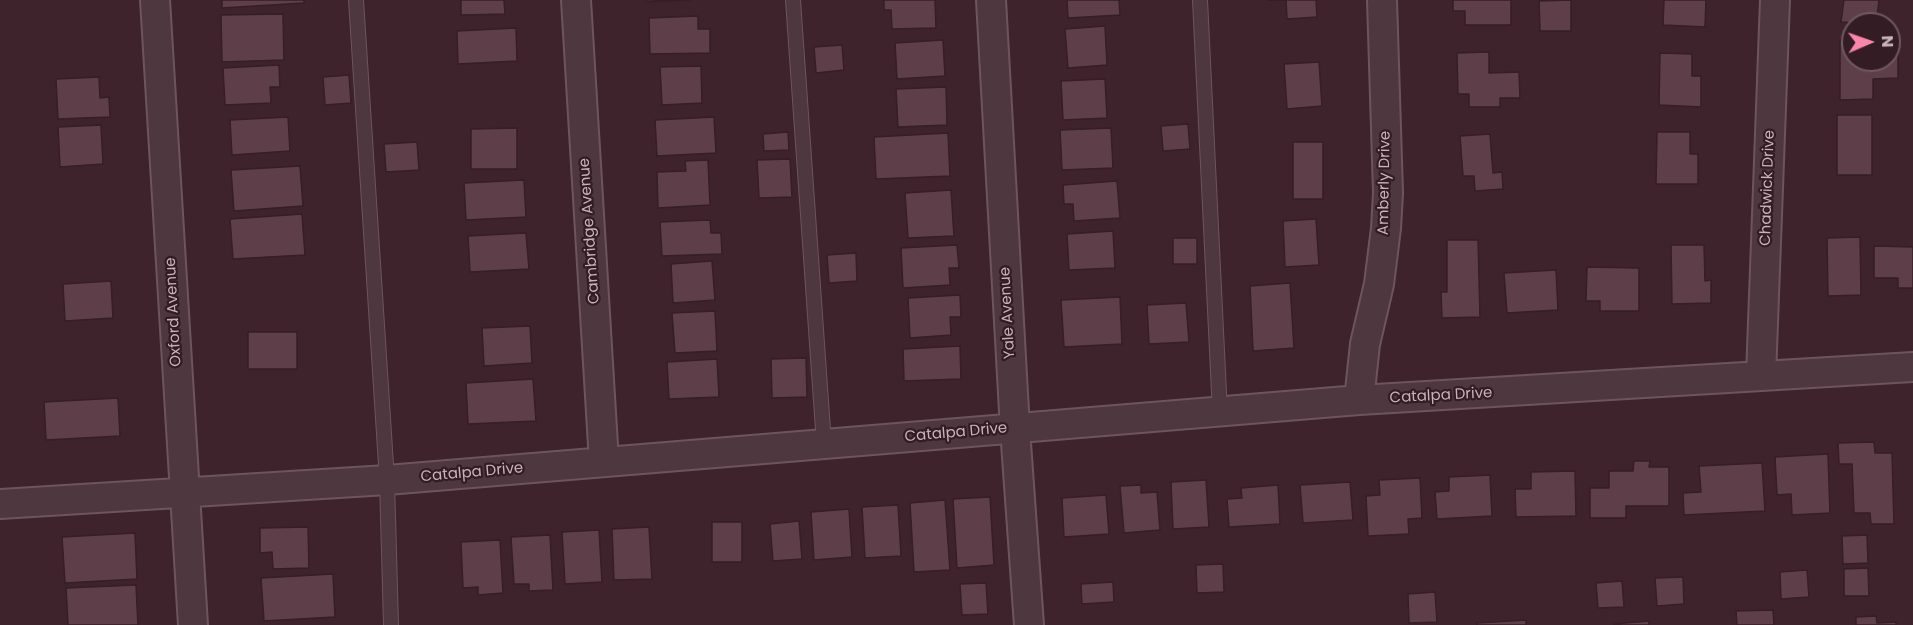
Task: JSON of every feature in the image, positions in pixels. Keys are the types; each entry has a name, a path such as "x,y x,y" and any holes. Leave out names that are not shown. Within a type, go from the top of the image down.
{"street":[{"name":"Oxford Avenue","path":"155,0 193,625"},
{"name":"Cambridge Avenue","path":"576,0 604,462"},
{"name":"Yale Avenue","path":"991,0 1015,429 1029,625"},
{"name":"Amberly Drive","path":"1359,400 1365,344 1379,284 1387,216 1382,0"},
{"name":"Chadwick Drive","path":"1761,376 1775,0"},
{"name":"Catalpa Drive","path":"0,504 387,480 1359,400 1913,367"}],"lane":[{"path":"356,0 387,480 391,625"},
{"path":"793,0 824,444"},
{"path":"1200,0 1220,413"}],"building":[{"path":"222,0 304,0 304,3 222,8"},
{"path":"461,0 504,0 505,14 461,15"},
{"path":"646,0 690,0 646,2"},
{"path":"884,0 935,0 936,28 892,29 891,10 884,10"},
{"path":"1067,0 1119,0 1120,15 1068,18"},
{"path":"1286,0 1316,0 1317,17 1287,19"},
{"path":"1453,0 1511,0 1511,25 1465,25 1465,11 1453,11"},
{"path":"1571,0 1571,31 1540,31 1539,1"},
{"path":"1664,0 1706,0 1705,27 1663,25"},
{"path":"1844,0 1879,0 1878,12 1842,12"},
{"path":"283,14 284,60 222,62 221,15"},
{"path":"698,16 698,29 710,29 710,53 650,54 649,18"},
{"path":"1105,26 1107,65 1068,68 1065,29"},
{"path":"516,28 517,61 458,64 457,31"},
{"path":"943,40 945,76 897,79 895,43"},
{"path":"1840,40 1841,72 1898,72 1898,78 1873,79 1873,99 1840,100"},
{"path":"842,45 844,70 816,73 814,47"},
{"path":"1489,52 1489,73 1519,72 1520,98 1500,98 1500,107 1469,107 1469,94 1458,94 1457,53"},
{"path":"1660,53 1692,54 1692,76 1701,76 1701,107 1659,105"},
{"path":"1319,62 1322,106 1287,109 1284,64"},
{"path":"279,65 280,87 270,87 271,103 225,105 223,68"},
{"path":"701,66 702,103 662,105 660,67"},
{"path":"349,75 351,103 325,105 323,77"},
{"path":"99,77 100,98 109,97 110,117 58,119 56,79"},
{"path":"1105,79 1107,118 1063,120 1061,81"},
{"path":"946,87 947,125 898,127 896,89"},
{"path":"1837,115 1872,115 1872,175 1837,175"},
{"path":"288,117 290,151 232,155 230,120"},
{"path":"714,117 716,153 657,156 655,120"},
{"path":"1188,124 1190,149 1163,151 1161,126"},
{"path":"101,125 103,164 60,167 58,127"},
{"path":"517,128 517,169 471,169 471,129"},
{"path":"1111,128 1113,168 1062,170 1060,130"},
{"path":"788,132 789,150 764,151 763,134"},
{"path":"1657,132 1690,132 1690,154 1698,154 1698,184 1656,184"},
{"path":"948,133 950,176 876,179 874,137"},
{"path":"1490,134 1493,173 1502,172 1503,189 1475,191 1474,176 1463,176 1460,136"},
{"path":"417,142 419,170 386,172 384,144"},
{"path":"1293,142 1323,142 1323,199 1293,199"},
{"path":"790,159 792,197 759,198 757,160"},
{"path":"708,160 710,205 658,208 657,172 686,171 685,161"},
{"path":"300,166 303,206 234,211 231,170"},
{"path":"524,180 526,217 466,220 464,183"},
{"path":"1117,181 1120,218 1074,221 1073,204 1064,204 1063,185"},
{"path":"951,190 954,236 908,238 905,193"},
{"path":"302,214 305,255 233,259 230,219"},
{"path":"1316,219 1319,265 1285,267 1283,221"},
{"path":"710,220 711,233 721,233 722,254 662,256 660,222"},
{"path":"1113,231 1115,268 1069,270 1067,234"},
{"path":"526,233 529,269 470,272 468,236"},
{"path":"1860,237 1861,295 1828,296 1827,238"},
{"path":"1173,238 1197,238 1197,264 1173,264"},
{"path":"1447,240 1478,240 1480,317 1442,318 1441,292 1447,292"},
{"path":"957,245 959,268 949,268 950,285 903,288 901,248"},
{"path":"1671,245 1704,245 1705,281 1711,280 1711,303 1672,304"},
{"path":"1874,246 1913,247 1913,288 1898,288 1898,278 1874,278"},
{"path":"856,253 857,281 829,283 827,255"},
{"path":"712,261 715,300 673,303 671,264"},
{"path":"1587,267 1639,268 1639,311 1600,311 1600,301 1586,301"},
{"path":"1556,270 1558,310 1507,313 1504,273"},
{"path":"111,281 113,318 65,321 63,284"},
{"path":"1290,283 1294,348 1253,351 1250,286"},
{"path":"960,295 961,317 950,317 951,335 910,338 908,298"},
{"path":"1120,297 1122,344 1064,347 1061,300"},
{"path":"1186,303 1189,342 1149,344 1147,305"},
{"path":"715,311 717,351 675,353 672,313"},
{"path":"530,326 532,363 484,366 482,328"},
{"path":"248,332 297,332 297,369 248,369"},
{"path":"960,346 961,379 904,381 903,349"},
{"path":"806,358 807,397 772,398 771,359"},
{"path":"717,359 719,397 669,399 667,362"},
{"path":"533,379 536,421 468,424 466,383"},
{"path":"118,398 120,436 46,440 44,402"},
{"path":"1874,442 1875,453 1892,453 1894,524 1871,524 1870,513 1854,513 1852,464 1839,464 1838,443"},
{"path":"1828,454 1830,513 1792,515 1791,494 1777,495 1775,457"},
{"path":"1634,461 1650,461 1649,467 1669,467 1669,506 1626,506 1626,518 1590,518 1590,488 1609,488 1609,471 1633,471"},
{"path":"1762,463 1765,511 1684,515 1683,493 1701,492 1699,466"},
{"path":"1575,471 1576,516 1516,517 1515,489 1531,489 1531,472"},
{"path":"1490,475 1492,516 1437,519 1435,492 1449,491 1449,477"},
{"path":"1420,478 1422,518 1408,519 1409,534 1368,536 1366,496 1380,495 1379,480"},
{"path":"1206,480 1209,527 1173,529 1171,482"},
{"path":"1350,482 1353,520 1303,523 1300,485"},
{"path":"1141,485 1141,493 1157,492 1160,530 1124,533 1120,486"},
{"path":"1278,485 1280,524 1229,527 1227,499 1242,498 1241,488"},
{"path":"1106,495 1109,534 1064,537 1062,498"},
{"path":"990,497 994,565 957,568 953,499"},
{"path":"945,500 950,570 914,572 910,503"},
{"path":"898,505 901,556 865,558 862,507"},
{"path":"849,509 852,557 814,560 811,512"},
{"path":"799,521 802,559 773,561 770,524"},
{"path":"712,522 742,522 742,562 712,562"},
{"path":"308,527 309,568 273,569 272,552 260,553 260,528"},
{"path":"649,527 652,579 614,580 612,529"},
{"path":"599,530 602,582 565,584 562,532"},
{"path":"135,533 137,579 65,583 62,537"},
{"path":"550,535 553,590 529,591 529,584 514,584 511,537"},
{"path":"1867,535 1868,563 1843,564 1842,536"},
{"path":"500,540 503,593 478,595 478,587 463,588 461,542"},
{"path":"1223,564 1224,592 1197,593 1196,565"},
{"path":"1868,568 1869,596 1844,596 1844,569"},
{"path":"1807,570 1809,597 1781,599 1780,572"},
{"path":"333,574 335,617 264,621 261,578"},
{"path":"1683,577 1684,604 1657,606 1655,578"},
{"path":"1622,581 1624,607 1598,608 1596,583"},
{"path":"1113,582 1114,602 1082,604 1081,584"},
{"path":"986,583 988,614 962,615 960,584"},
{"path":"136,585 138,625 68,625 66,588"},
{"path":"1435,592 1437,622 1409,623 1408,594"},
{"path":"1773,610 1774,625 1737,625 1736,611"},
{"path":"1876,616 1877,623 1896,622 1896,625 1856,625 1856,617"},
{"path":"1526,620 1526,625 1477,625 1477,623"},
{"path":"1649,621 1649,625 1614,625 1614,624"}]}
